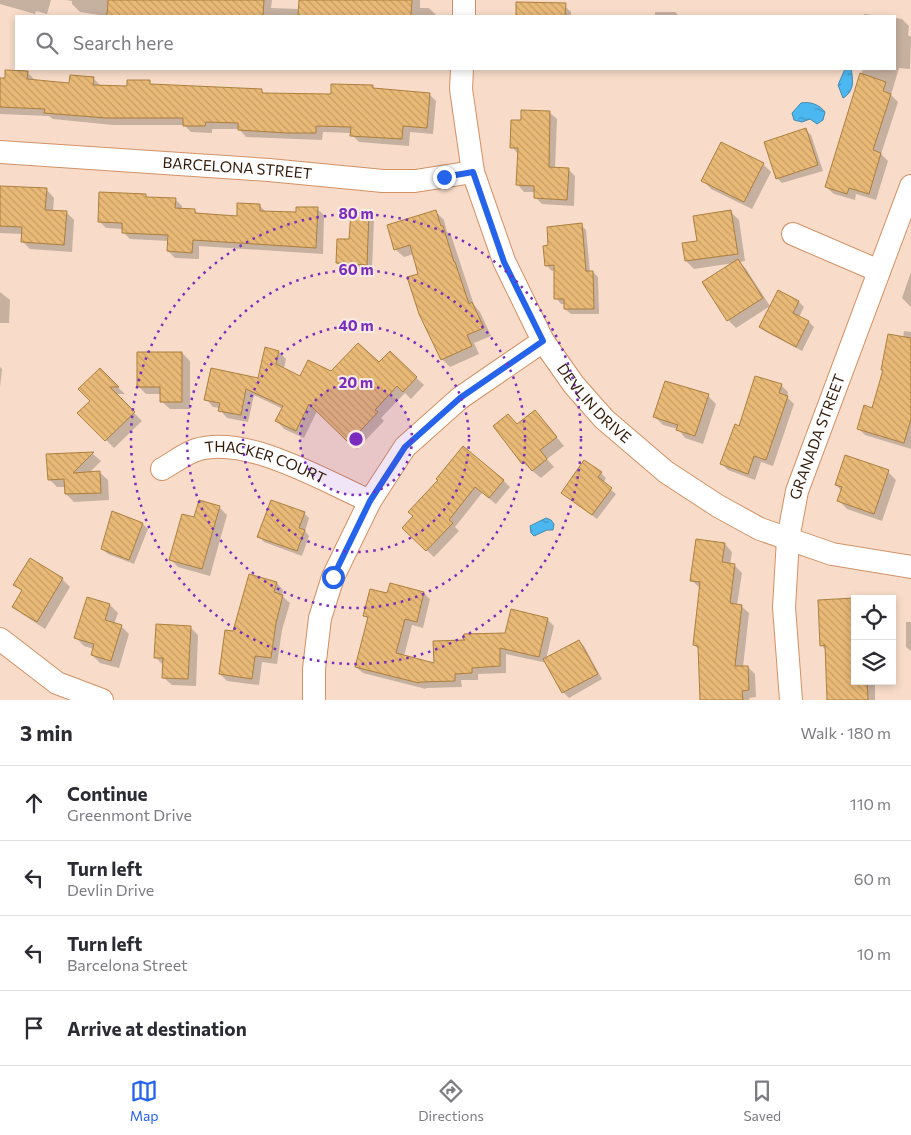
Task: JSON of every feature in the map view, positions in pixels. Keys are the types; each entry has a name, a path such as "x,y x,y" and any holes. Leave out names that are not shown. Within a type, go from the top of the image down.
{"street":[{"path":"464,0 464,15"},
{"name":"DEVLIN DRIVE","path":"462,70 461,89 473,172 504,262 543,341 574,385 604,419 666,472 718,506 760,529 832,554 911,567"},
{"name":"BARCELONA STREET","path":"0,152 269,170 383,181 415,181 473,172"},
{"name":"GRANADA STREET","path":"791,700 784,607 788,539 797,491 911,186"},
{"path":"793,234 879,271"},
{"path":"314,700 314,669 320,618 333,577 370,501 405,447 460,398 543,341"},
{"name":"THACKER COURT","path":"162,468 195,450 219,446 253,452 301,468 370,501"},
{"path":"0,639 53,691 102,700"}],"water":[{"path":"845,70 851,70 851,89 843,98 838,85"},
{"path":"801,103 811,103 820,107 825,112 823,120 817,124 810,119 802,122 794,120 792,113"},
{"path":"546,518 554,524 553,530 547,530 534,536 531,533 530,526"}],"building":[{"path":"108,0 264,0 263,15 107,15"},
{"path":"299,0 412,0 411,15 298,15"},
{"path":"516,2 566,3 565,15 516,15"},
{"path":"5,70 28,71 27,79 69,83 70,75 94,77 93,85 127,86 127,80 150,80 150,84 262,89 262,93 331,94 331,84 373,85 373,88 430,93 427,128 403,126 402,139 350,136 351,127 316,126 316,133 288,133 238,130 238,123 206,122 205,126 183,126 183,118 106,118 44,113 45,109 0,107 0,78 5,78"},
{"path":"860,73 886,82 883,91 891,94 873,150 881,153 869,194 849,188 847,194 825,187"},
{"path":"521,110 550,111 549,167 569,168 567,200 534,198 534,186 516,185 518,148 510,148 511,120 521,120"},
{"path":"806,128 818,165 776,179 764,142"},
{"path":"721,142 764,163 744,202 701,181"},
{"path":"0,186 47,188 45,210 67,211 64,245 21,242 22,227 0,226"},
{"path":"99,192 146,194 146,197 176,198 175,208 195,209 195,213 237,216 237,203 260,204 260,211 296,212 296,207 318,207 316,248 193,240 192,253 167,251 168,235 122,233 122,223 98,222"},
{"path":"436,210 469,304 472,302 484,328 467,335 472,346 441,360 419,314 407,277 418,274 410,245 394,250 387,225"},
{"path":"731,210 738,254 685,261 682,243 697,241 693,216"},
{"path":"351,212 369,213 367,265 336,263 337,239 349,239"},
{"path":"582,223 586,271 593,271 594,309 564,309 564,299 554,299 554,265 545,266 543,246 548,245 547,227"},
{"path":"738,259 763,298 727,321 702,282"},
{"path":"778,290 799,301 793,313 809,321 796,347 759,327"},
{"path":"888,334 911,338 911,419 904,443 857,429 864,405 872,408 883,370 881,370"},
{"path":"358,343 379,362 390,351 417,377 403,392 397,386 375,410 378,412 349,443 309,404 296,431 275,421 283,406 246,389 241,415 218,411 220,403 204,400 211,368 258,378 265,347 279,351 276,364 300,376 308,360 331,371"},
{"path":"137,352 182,352 182,402 160,402 160,387 137,387"},
{"path":"100,368 119,387 110,387 135,412 105,441 77,413 90,401 78,389"},
{"path":"755,376 782,384 779,393 788,396 766,460 754,456 748,474 720,464 735,424 739,426"},
{"path":"665,381 709,394 695,436 676,430 678,425 653,417"},
{"path":"535,410 557,437 540,450 547,459 532,471 525,462 522,464 493,426 508,414 517,424"},
{"path":"463,446 504,480 489,498 475,487 449,520 453,523 426,551 402,528 413,516 408,512 438,480 436,479"},
{"path":"94,452 73,473 100,471 101,493 65,494 64,479 48,480 46,454"},
{"path":"845,455 889,470 874,514 837,501 842,487 835,485"},
{"path":"584,460 602,472 598,477 612,488 592,515 561,493"},
{"path":"199,500 220,506 202,569 169,560 182,514 194,517"},
{"path":"271,500 305,512 299,528 305,530 297,551 257,537"},
{"path":"112,511 143,523 129,560 101,549"},
{"path":"696,539 725,543 722,562 735,564 730,603 742,605 735,666 748,666 749,690 742,691 743,700 700,700 698,646 693,645 700,582 690,581"},
{"path":"30,558 63,578 37,622 12,607 22,590 13,585"},
{"path":"249,574 277,582 274,592 283,595 276,623 271,658 255,656 252,679 219,674 225,630 233,631"},
{"path":"390,583 424,592 417,622 405,619 396,653 434,663 433,641 465,640 463,639 464,634 505,633 511,609 548,618 539,657 500,648 500,666 472,668 472,673 455,674 455,681 419,683 355,667 368,617 363,616 370,589 387,593"},
{"path":"87,597 110,604 105,620 122,625 111,661 91,655 94,644 74,638"},
{"path":"851,598 851,685 867,685 868,700 827,700 825,645 820,646 818,600"},
{"path":"156,624 191,626 188,679 162,678 163,658 154,658"},
{"path":"579,640 598,674 562,693 543,659"}],"route":[{"path":"333,577 370,501 405,447 460,398 543,341 504,262 473,172 444,177"}]}
